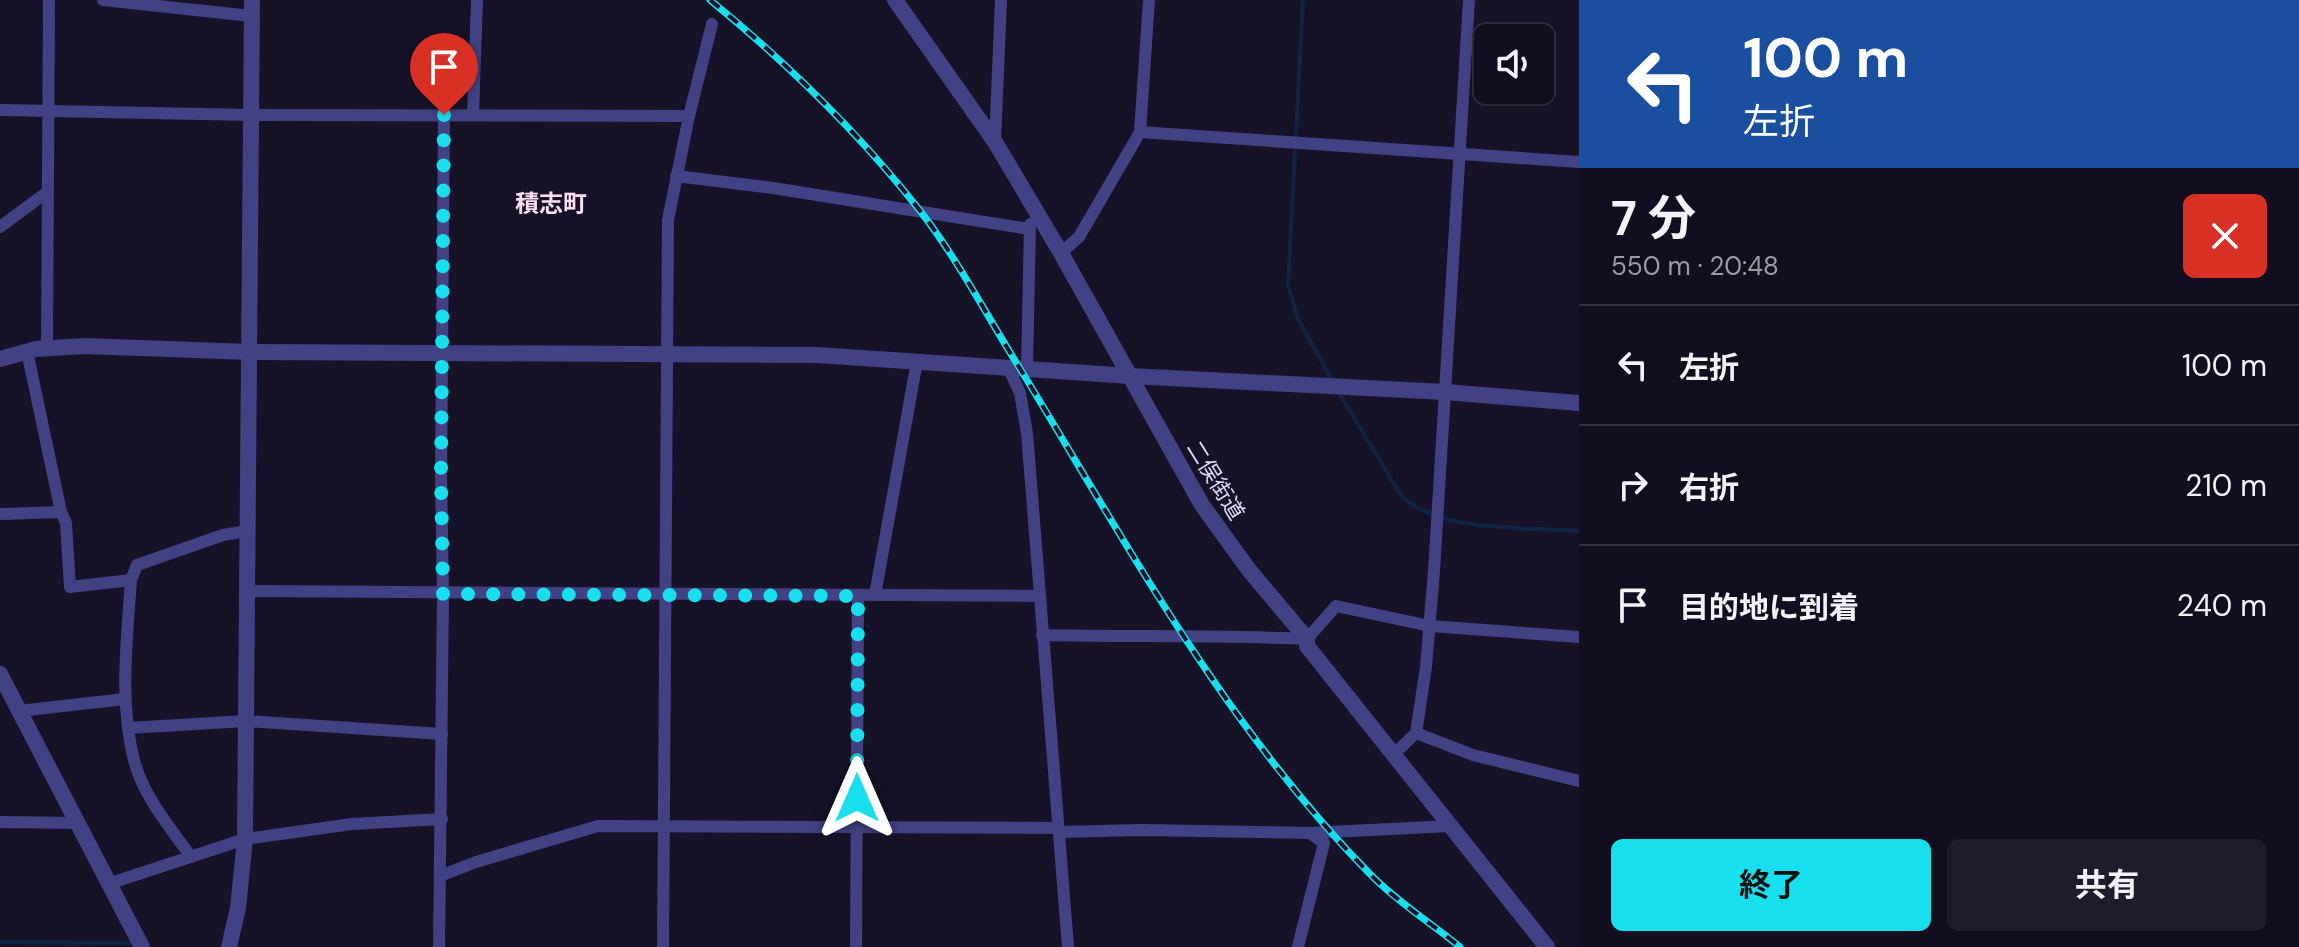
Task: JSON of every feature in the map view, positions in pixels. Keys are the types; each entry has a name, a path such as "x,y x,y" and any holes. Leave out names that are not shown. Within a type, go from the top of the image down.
{"street":[{"path":"47,347 49,0"},
{"path":"103,0 251,8 245,839 238,908 229,947"},
{"path":"473,115 477,0"},
{"name":"二俣街道","path":"895,0 995,142 1202,505 1249,570 1307,639 1307,646 1547,947"},
{"path":"995,142 1001,0"},
{"path":"1061,253 1079,237 1140,132 1149,0"},
{"path":"1393,755 1416,733 1430,626 1469,0"},
{"path":"663,947 668,220 712,24"},
{"path":"0,110 251,115 689,116"},
{"path":"439,947 444,115"},
{"path":"1140,132 1579,162"},
{"path":"676,176 773,188 1029,229"},
{"path":"0,227 46,193"},
{"path":"1027,369 1029,229 1033,209"},
{"path":"0,359 47,347 85,346 249,352 817,355 1130,376 1445,392 1579,403"},
{"path":"27,351 61,512 66,523 70,587 131,580"},
{"path":"875,595 917,361"},
{"path":"1008,367 1020,393 1027,433 1068,947"},
{"path":"0,514 61,512"},
{"path":"191,857 150,796 134,762 125,699 131,580 137,565 223,535 247,531"},
{"path":"247,591 1038,596"},
{"path":"856,947 858,596"},
{"path":"1042,635 1307,639 1336,606 1430,626 1579,637"},
{"path":"0,674 142,947"},
{"path":"19,711 125,699"},
{"path":"128,728 246,721 442,734"},
{"path":"1416,733 1473,755 1579,781"},
{"path":"108,884 245,839 352,824 442,819"},
{"path":"0,822 78,823"},
{"path":"440,876 598,826 1310,833 1451,826"},
{"path":"1298,947 1324,843 1310,833"}],"waterway":[{"path":"1303,0 1288,285 1298,319 1333,382"},
{"path":"1339,393 1402,497 1419,509 1462,523 1579,531"},
{"path":"0,942 129,943"}],"railway":[{"path":"710,0 821,100 873,154 921,212 960,269 1139,566 1223,695 1318,817 1370,874 1460,947"}],"district":[{"name":"積志町","path":"551,204"}],"route":[{"path":"444,115 443,594 858,596 857,798"}]}
